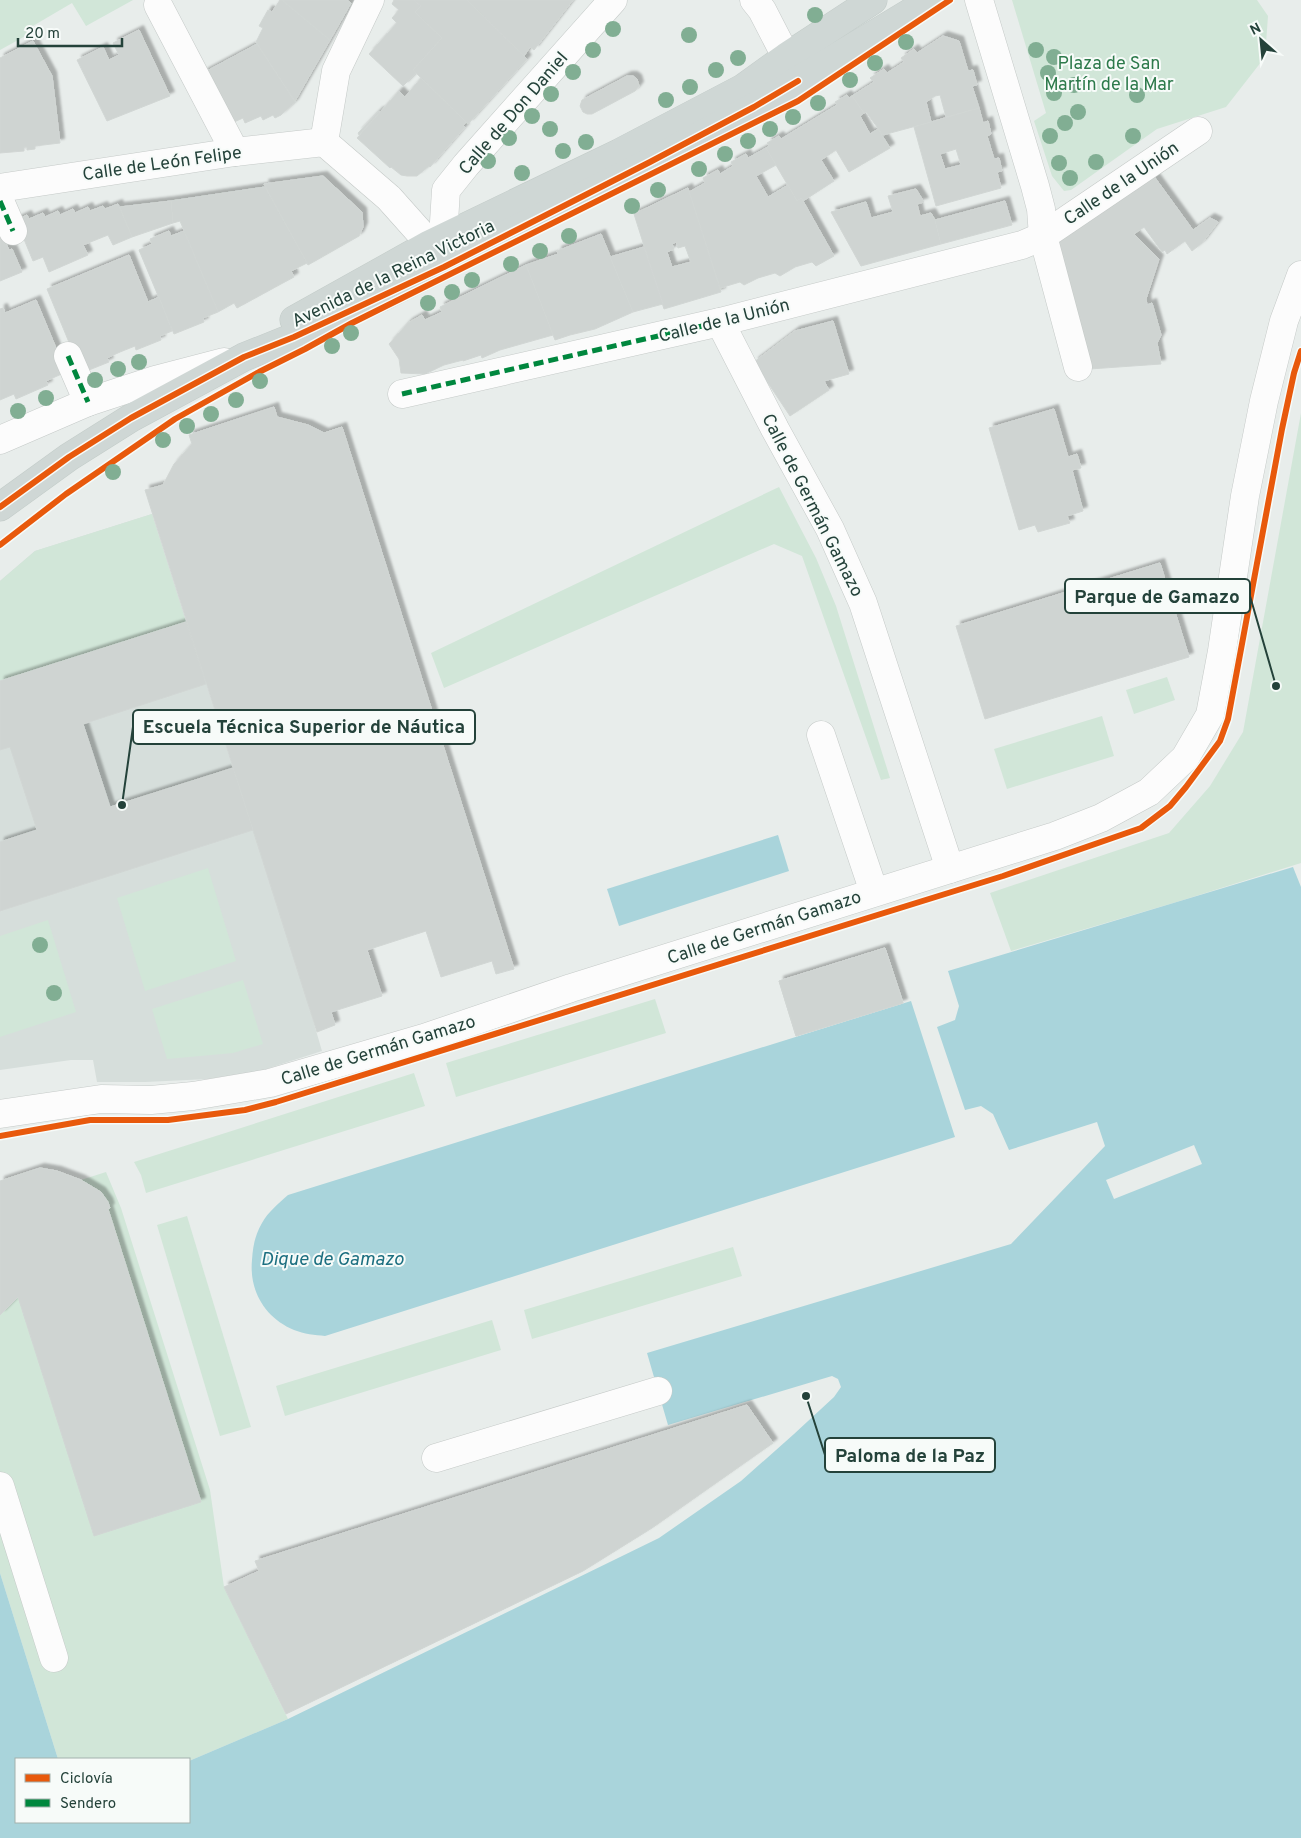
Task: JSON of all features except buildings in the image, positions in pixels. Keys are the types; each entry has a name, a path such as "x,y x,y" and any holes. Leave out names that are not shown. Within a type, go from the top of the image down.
{"main road":[{"name":"Avenida de la Reina Victoria","path":"244,357 286,324 436,241 677,124 743,88 786,57 873,0"},
{"name":"Avenida de la Reina Victoria","path":"3,499 132,418 244,357 294,337 444,267 659,157 754,107 931,0"}],"street":[{"path":"370,0 336,71 324,142 436,241"},
{"name":"Calle de Don Daniel","path":"436,241 446,190 472,158 613,0"},
{"path":"754,0 762,10 798,81"},
{"name":"Calle de la Unión","path":"979,0 1035,186 1041,209 1043,236 1078,367"},
{"path":"158,4 235,152"},
{"name":"Calle de la Unión","path":"402,394 720,322 1022,245 1043,236 1198,131"},
{"name":"Calle de León Felipe","path":"0,188 235,152 324,142"},
{"path":"0,201 14,231"},
{"path":"950,869 1055,836 1101,818 1149,792 1185,758 1210,715 1246,496 1264,401 1284,321 1301,275"},
{"name":"Calle de Germán Gamazo","path":"0,1114 101,1099 151,1100 193,1096 270,1083 424,1038 571,988 950,869 863,603 830,529 775,429 720,322"},
{"path":"68,356 88,402"},
{"name":"Avenida de la Reina Victoria","path":"0,440 88,402 155,380 244,357"},
{"path":"821,735 874,892"},
{"path":"436,1458 658,1391"},
{"path":"0,1486 54,1658"}],"shaded area":[{"path":"152,514 322,1051 263,1070 208,1079 97,1082 93,1060 71,1060 0,1070 0,581 35,551"}],"green space":[{"path":"0,0 133,0 86,26 72,3 26,30 29,34 0,50"},
{"name":"Plaza de San Martín de la Mar","path":"1012,0 1257,0 1268,16 1265,57 1226,107 1157,129 1071,190 1064,191 1052,176 1034,121 1046,113"},
{"path":"1301,413 1301,863 1011,951 990,893 1169,833 1210,786 1243,732"},
{"path":"779,487 816,558 836,606 890,778 881,780 802,556 774,544 444,688 431,653"},
{"path":"152,514 186,622 0,681 0,581 35,551"},
{"path":"1167,677 1175,700 1134,714 1126,690"},
{"path":"1102,716 1114,756 1007,789 994,749"},
{"path":"208,868 236,961 145,991 117,898"},
{"path":"48,920 76,1012 0,1037 0,936"},
{"path":"243,980 263,1044 233,1053 167,1059 152,1009"},
{"path":"655,999 666,1033 456,1097 446,1063"},
{"path":"414,1073 425,1106 146,1193 141,1175 134,1162"},
{"path":"40,1168 81,1180 106,1172 121,1208 210,1490 224,1587 288,1719 190,1761 190,1758 58,1758 0,1573 0,1181"},
{"path":"187,1216 251,1427 220,1436 157,1225"},
{"path":"733,1247 742,1276 532,1339 524,1310"},
{"path":"492,1320 501,1350 285,1416 276,1386"}],"water":[{"path":"778,835 789,871 619,926 607,889"},
{"path":"1293,867 1301,887 1301,1838 0,1838 0,1573 58,1758 15,1758 15,1823 190,1823 190,1761 288,1719 659,1538 741,1481 834,1397 841,1387 838,1379 832,1376 668,1425 647,1353 1011,1244 1105,1146 1097,1122 1009,1150 993,1114 981,1106 965,1110 937,1027 955,1020 959,1006 948,971"},
{"name":"Dique de Gamazo","path":"911,1001 955,1137 325,1336 294,1330 284,1325 267,1311 256,1293 253,1282 252,1260 256,1236 267,1215 288,1195"}],"pier":[{"path":"1194,1145 1202,1164 1114,1199 1106,1180"}],"marked path":[{"path":"0,201 13,231"},
{"path":"402,394 720,322"},
{"path":"68,356 88,402"}],"cycle path":[{"path":"0,545 66,494 175,419 352,323 798,101 950,0"},
{"path":"0,507 69,457 131,418 244,357 294,337 444,267 650,162 754,107 798,81"},
{"path":"0,1136 90,1120 168,1120 245,1110 276,1102 1003,876 1141,828 1170,806 1186,787 1220,741 1228,719 1282,429 1294,373 1301,351"}],"place":[{"name":"Parque de Gamazo","path":"1276,686"},
{"name":"Escuela Técnica Superior de Náutica","path":"122,805"},
{"name":"Paloma de la Paz","path":"806,1396"}]}
